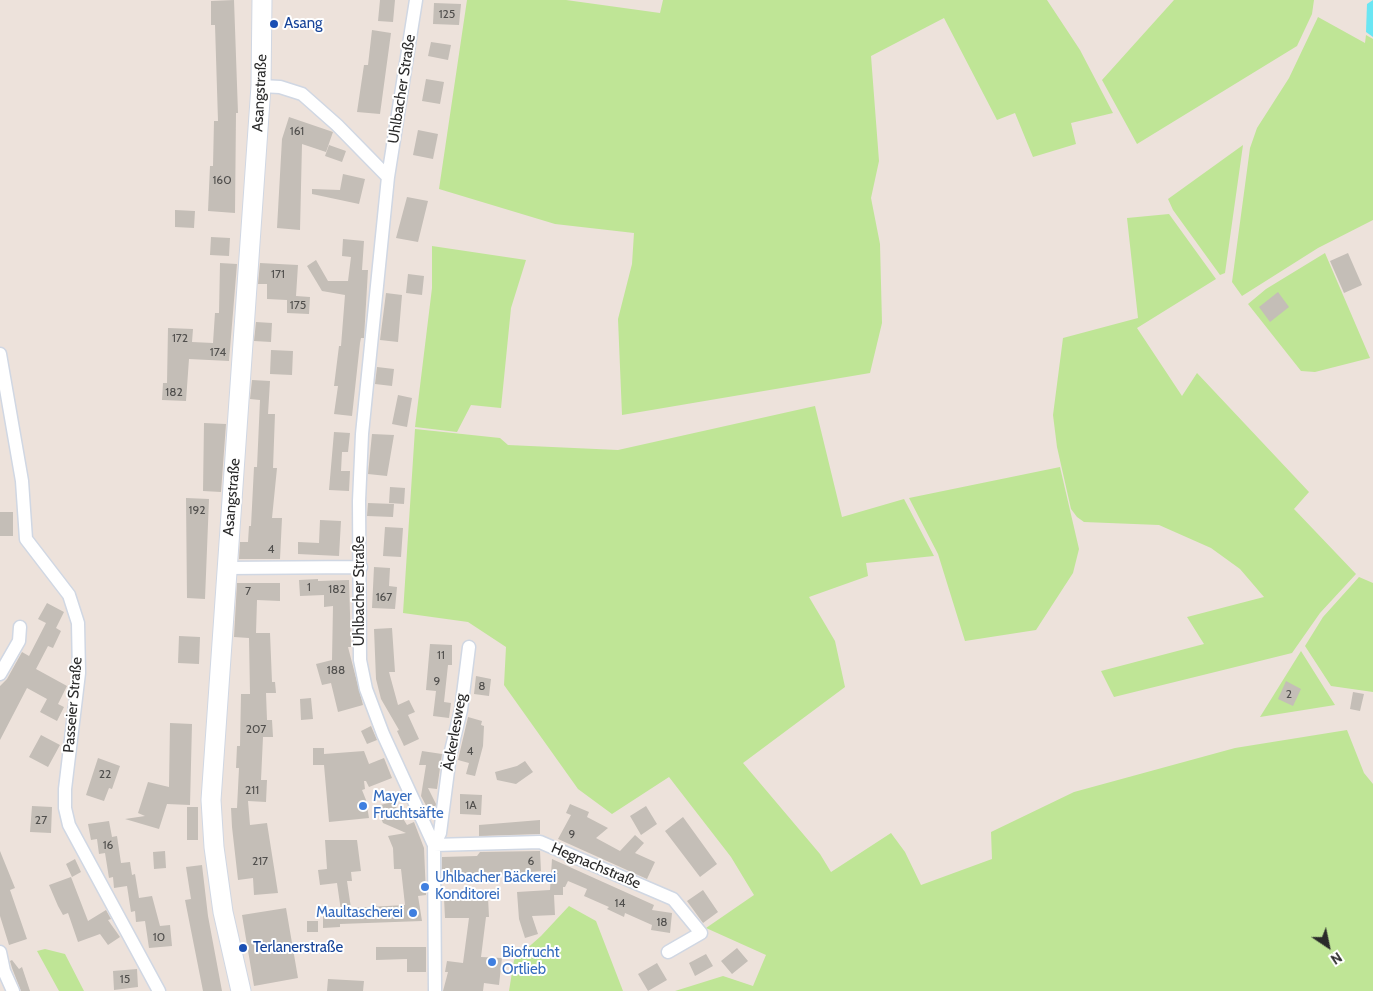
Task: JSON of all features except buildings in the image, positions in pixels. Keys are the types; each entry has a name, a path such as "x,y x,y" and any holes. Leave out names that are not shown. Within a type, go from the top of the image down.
{"street":[{"name":"Asangstraße","path":"241,991 223,912 214,848 211,800 261,86 262,0"},
{"name":"Uhlbacher Straße","path":"416,0 388,177 362,434 359,501 361,567 360,660 366,689 383,734 434,845 435,991"},
{"name":"Uhlbacher Straße","path":"261,86 280,87 302,94 337,125 388,177"},
{"name":"Passeier Straße","path":"0,354 22,481 26,539 68,595 78,623 79,673 65,789 65,808 68,825 159,991"},
{"path":"226,568 361,567"},
{"path":"0,674 19,641 20,627"},
{"name":"Äckerlesweg","path":"434,845 440,833 450,755 461,710 469,647"},
{"name":"Hegnachstraße","path":"434,845 540,842 674,899 701,933 668,952"},
{"path":"0,952 2,972 13,991"}],"green space":[{"path":"467,0 566,0 660,13 663,0 1047,0 1080,50 1113,113 1071,123 1076,144 1033,157 1015,113 997,120 944,18 871,56 879,161 871,198 880,244 882,323 870,373 622,415 618,319 632,264 634,233 555,224 439,189"},
{"path":"1174,0 1314,0 1312,14 1297,46 1137,144 1102,80"},
{"path":"1318,17 1365,43 1366,35 1373,39 1373,220 1318,248 1242,296 1232,282 1250,148 1257,128 1289,78"},
{"path":"1243,145 1225,273 1220,275 1173,210 1168,199"},
{"path":"1169,214 1216,279 1137,328 1182,396 1197,373 1309,492 1294,509 1356,574 1320,613 1292,653 1114,697 1101,671 1204,644 1187,617 1264,597 1240,569 1211,548 1159,525 1084,522 1071,509 1057,447 1053,415 1063,338 1138,318 1127,218"},
{"path":"432,246 526,260 511,308 501,408 471,405 457,432 415,427 432,288"},
{"path":"1325,253 1370,358 1315,372 1301,371 1248,304 1266,289"},
{"path":"815,406 842,517 904,499 934,556 866,563 868,576 809,597 835,641 845,687 743,763 820,854 831,872 891,833 905,852 921,885 992,859 991,832 1074,792 1235,748 1347,730 1364,773 1373,784 1373,991 675,991 723,976 753,986 766,955 706,928 754,895 731,857 669,777 612,814 578,789 504,685 506,647 468,622 403,613 415,429 500,438 508,445 618,450"},
{"path":"1060,467 1079,549 1073,573 1036,630 965,641 938,554 909,498"},
{"path":"1359,577 1373,583 1373,692 1331,686 1305,646 1323,617"},
{"path":"1301,651 1335,705 1260,717"},
{"path":"569,906 596,921 623,991 509,991 514,960 541,936"},
{"path":"45,949 65,954 84,991 59,991 37,951"}],"water":[{"path":"1373,0 1373,37 1366,32 1367,4"}],"place":[{"name":"Asang","path":"274,24"},
{"name":"Mayer Fruchtsäfte","path":"363,806"},
{"name":"Uhlbacher Bäckerei Konditorei","path":"425,887"},
{"name":"Maultascherei","path":"413,913"},
{"name":"Terlanerstraße","path":"243,948"},
{"name":"Biofrucht Ortlieb","path":"492,962"}]}
